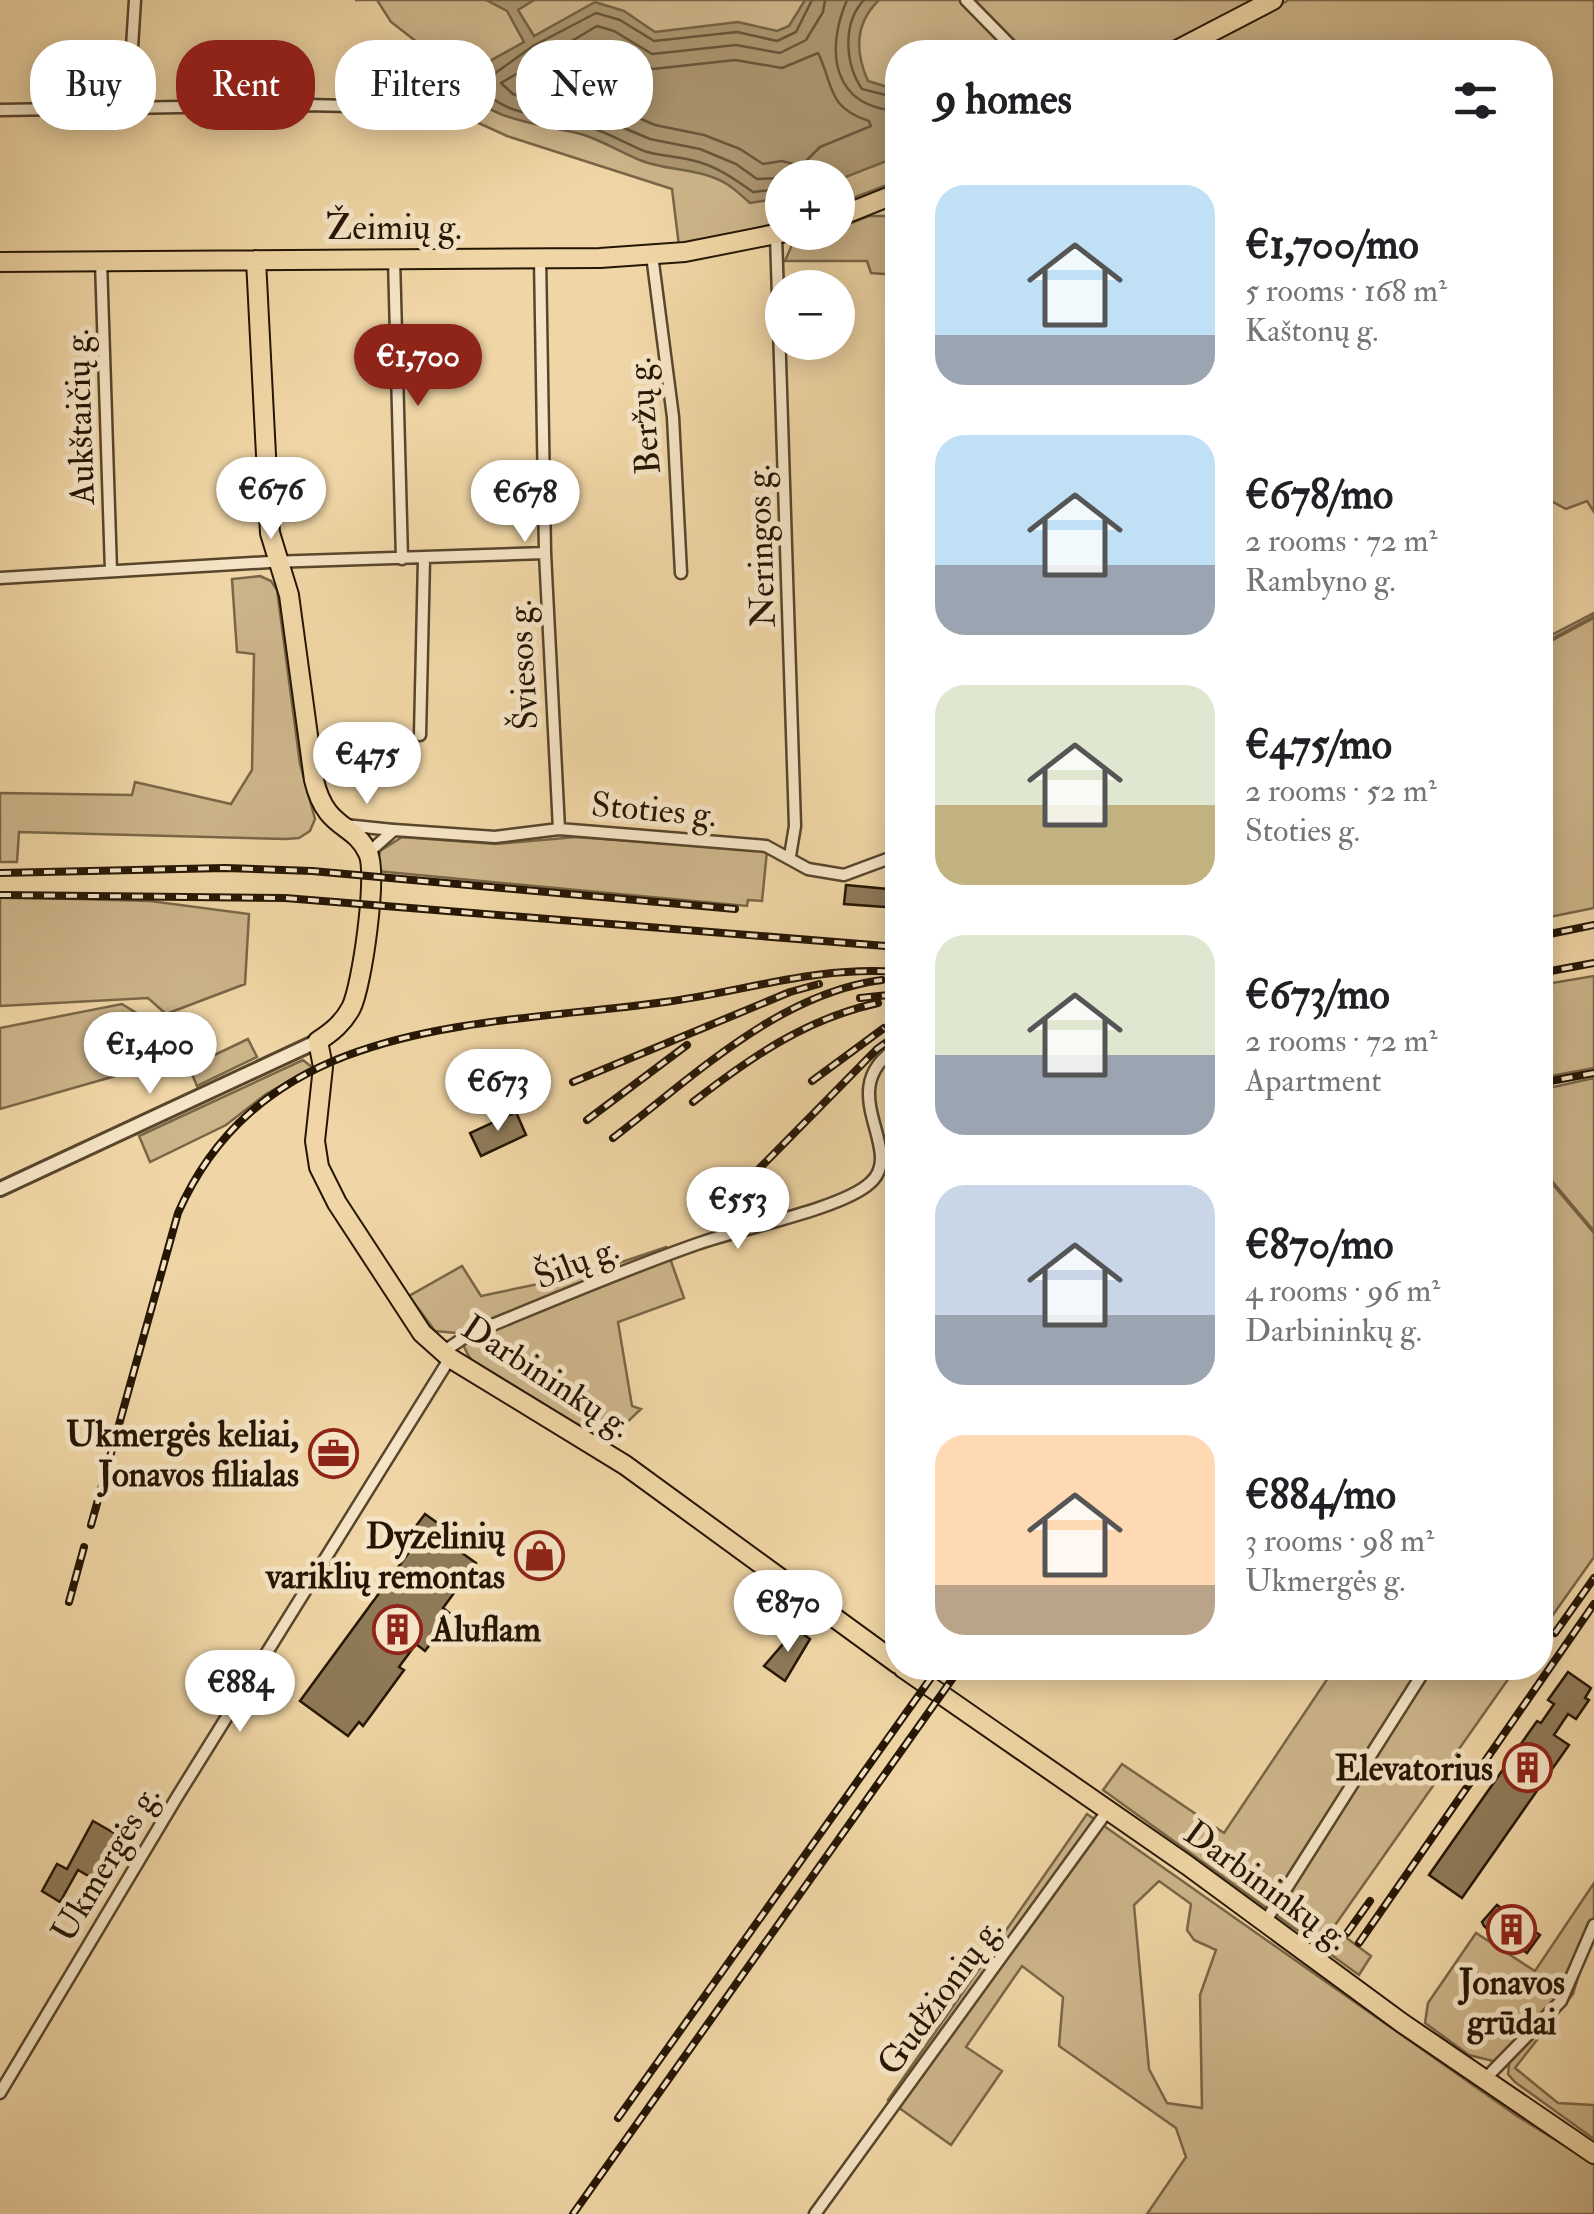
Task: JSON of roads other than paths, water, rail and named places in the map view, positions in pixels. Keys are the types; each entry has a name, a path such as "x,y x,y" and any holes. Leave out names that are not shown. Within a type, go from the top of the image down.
{"main road":[{"path":"1197,40 1274,0"},
{"path":"855,212 885,203"},
{"name":"Žeimių g.","path":"0,262 652,255 765,237"},
{"path":"256,260 270,533 297,641 314,780 322,809 368,853 371,876 360,984 341,1023 318,1042"},
{"name":"Darbininkų g.","path":"318,1042 322,1086 315,1142 325,1183 405,1311 446,1355 625,1465 885,1655"},
{"name":"Darbininkų g.","path":"920,1680 1594,2154"}],"street":[{"path":"132,40 135,0"},
{"path":"966,0 1005,40"},
{"path":"156,109 335,106"},
{"path":"0,110 30,110"},
{"name":"Neringos g.","path":"781,250 794,807 790,856"},
{"name":"Beržų g.","path":"652,255 673,416 680,573"},
{"name":"Šviesos g.","path":"540,258 545,553 560,829"},
{"path":"394,259 402,560"},
{"name":"Aukštaičių g.","path":"101,261 111,572"},
{"path":"0,578 279,562 545,553"},
{"path":"420,735 424,558"},
{"name":"Stoties g.","path":"336,824 495,837 560,829 766,846 808,869 844,875 885,858"},
{"path":"368,853 394,830"},
{"path":"0,1189 318,1042"},
{"name":"Šilų g.","path":"446,1355 468,1334 679,1250 850,1196 874,1181 880,1162 867,1095 870,1074 885,1055"},
{"name":"Ukmergės g.","path":"0,2093 446,1355"},
{"path":"1265,1922 1418,1680"},
{"name":"Gudžionių g.","path":"815,2214 1108,1810"},
{"path":"1484,2080 1562,2001 1594,1925"}],"water":[{"path":"486,0 534,0 518,10 534,36 595,2 624,11 655,32 738,22 777,31 789,26 805,0 879,0 865,18 859,49 868,81 885,86 885,162 855,173 855,160 765,160 765,201 750,203 715,178 652,164 584,135 562,130 653,130 653,40 523,40 507,11"},
{"path":"516,46 516,119 496,112 496,58"}],"waterway":[{"path":"1553,639 1594,617"},
{"path":"1553,1183 1594,1232"}],"railway":[{"path":"0,873 225,868 312,871 735,909"},
{"path":"0,895 285,898 885,946"},
{"path":"1553,933 1594,925"},
{"path":"1553,971 1594,963"},
{"path":"91,1525 178,1213 216,1148 265,1100 323,1066 386,1043 454,1028 665,1002 809,976 885,972"},
{"path":"613,1138 706,1065 773,1020 844,988 882,980"},
{"path":"573,1082 790,992 819,984"},
{"path":"860,998 885,995"},
{"path":"693,1102 779,1042 826,1019 878,1003"},
{"path":"812,1081 884,1028"},
{"path":"752,1176 885,1043"},
{"path":"587,1120 687,1045"},
{"path":"1553,1081 1594,1073"},
{"path":"69,1602 84,1547"},
{"path":"1555,1633 1594,1578"},
{"path":"1553,1663 1594,1604"},
{"path":"618,2118 929,1680"},
{"path":"573,2214 951,1680"},
{"path":"1359,1943 1541,1680"},
{"path":"1347,1933 1370,1901"}],"place":[{"name":"Ukmergės keliai, Jonavos filialas","path":"334,1454"},
{"name":"Dyzelinių variklių remontas","path":"540,1556"},
{"name":"Aluflam","path":"397,1629"},
{"name":"Elevatorius","path":"1528,1768"},
{"name":"Jonavos grūdai","path":"1512,1930"}]}
